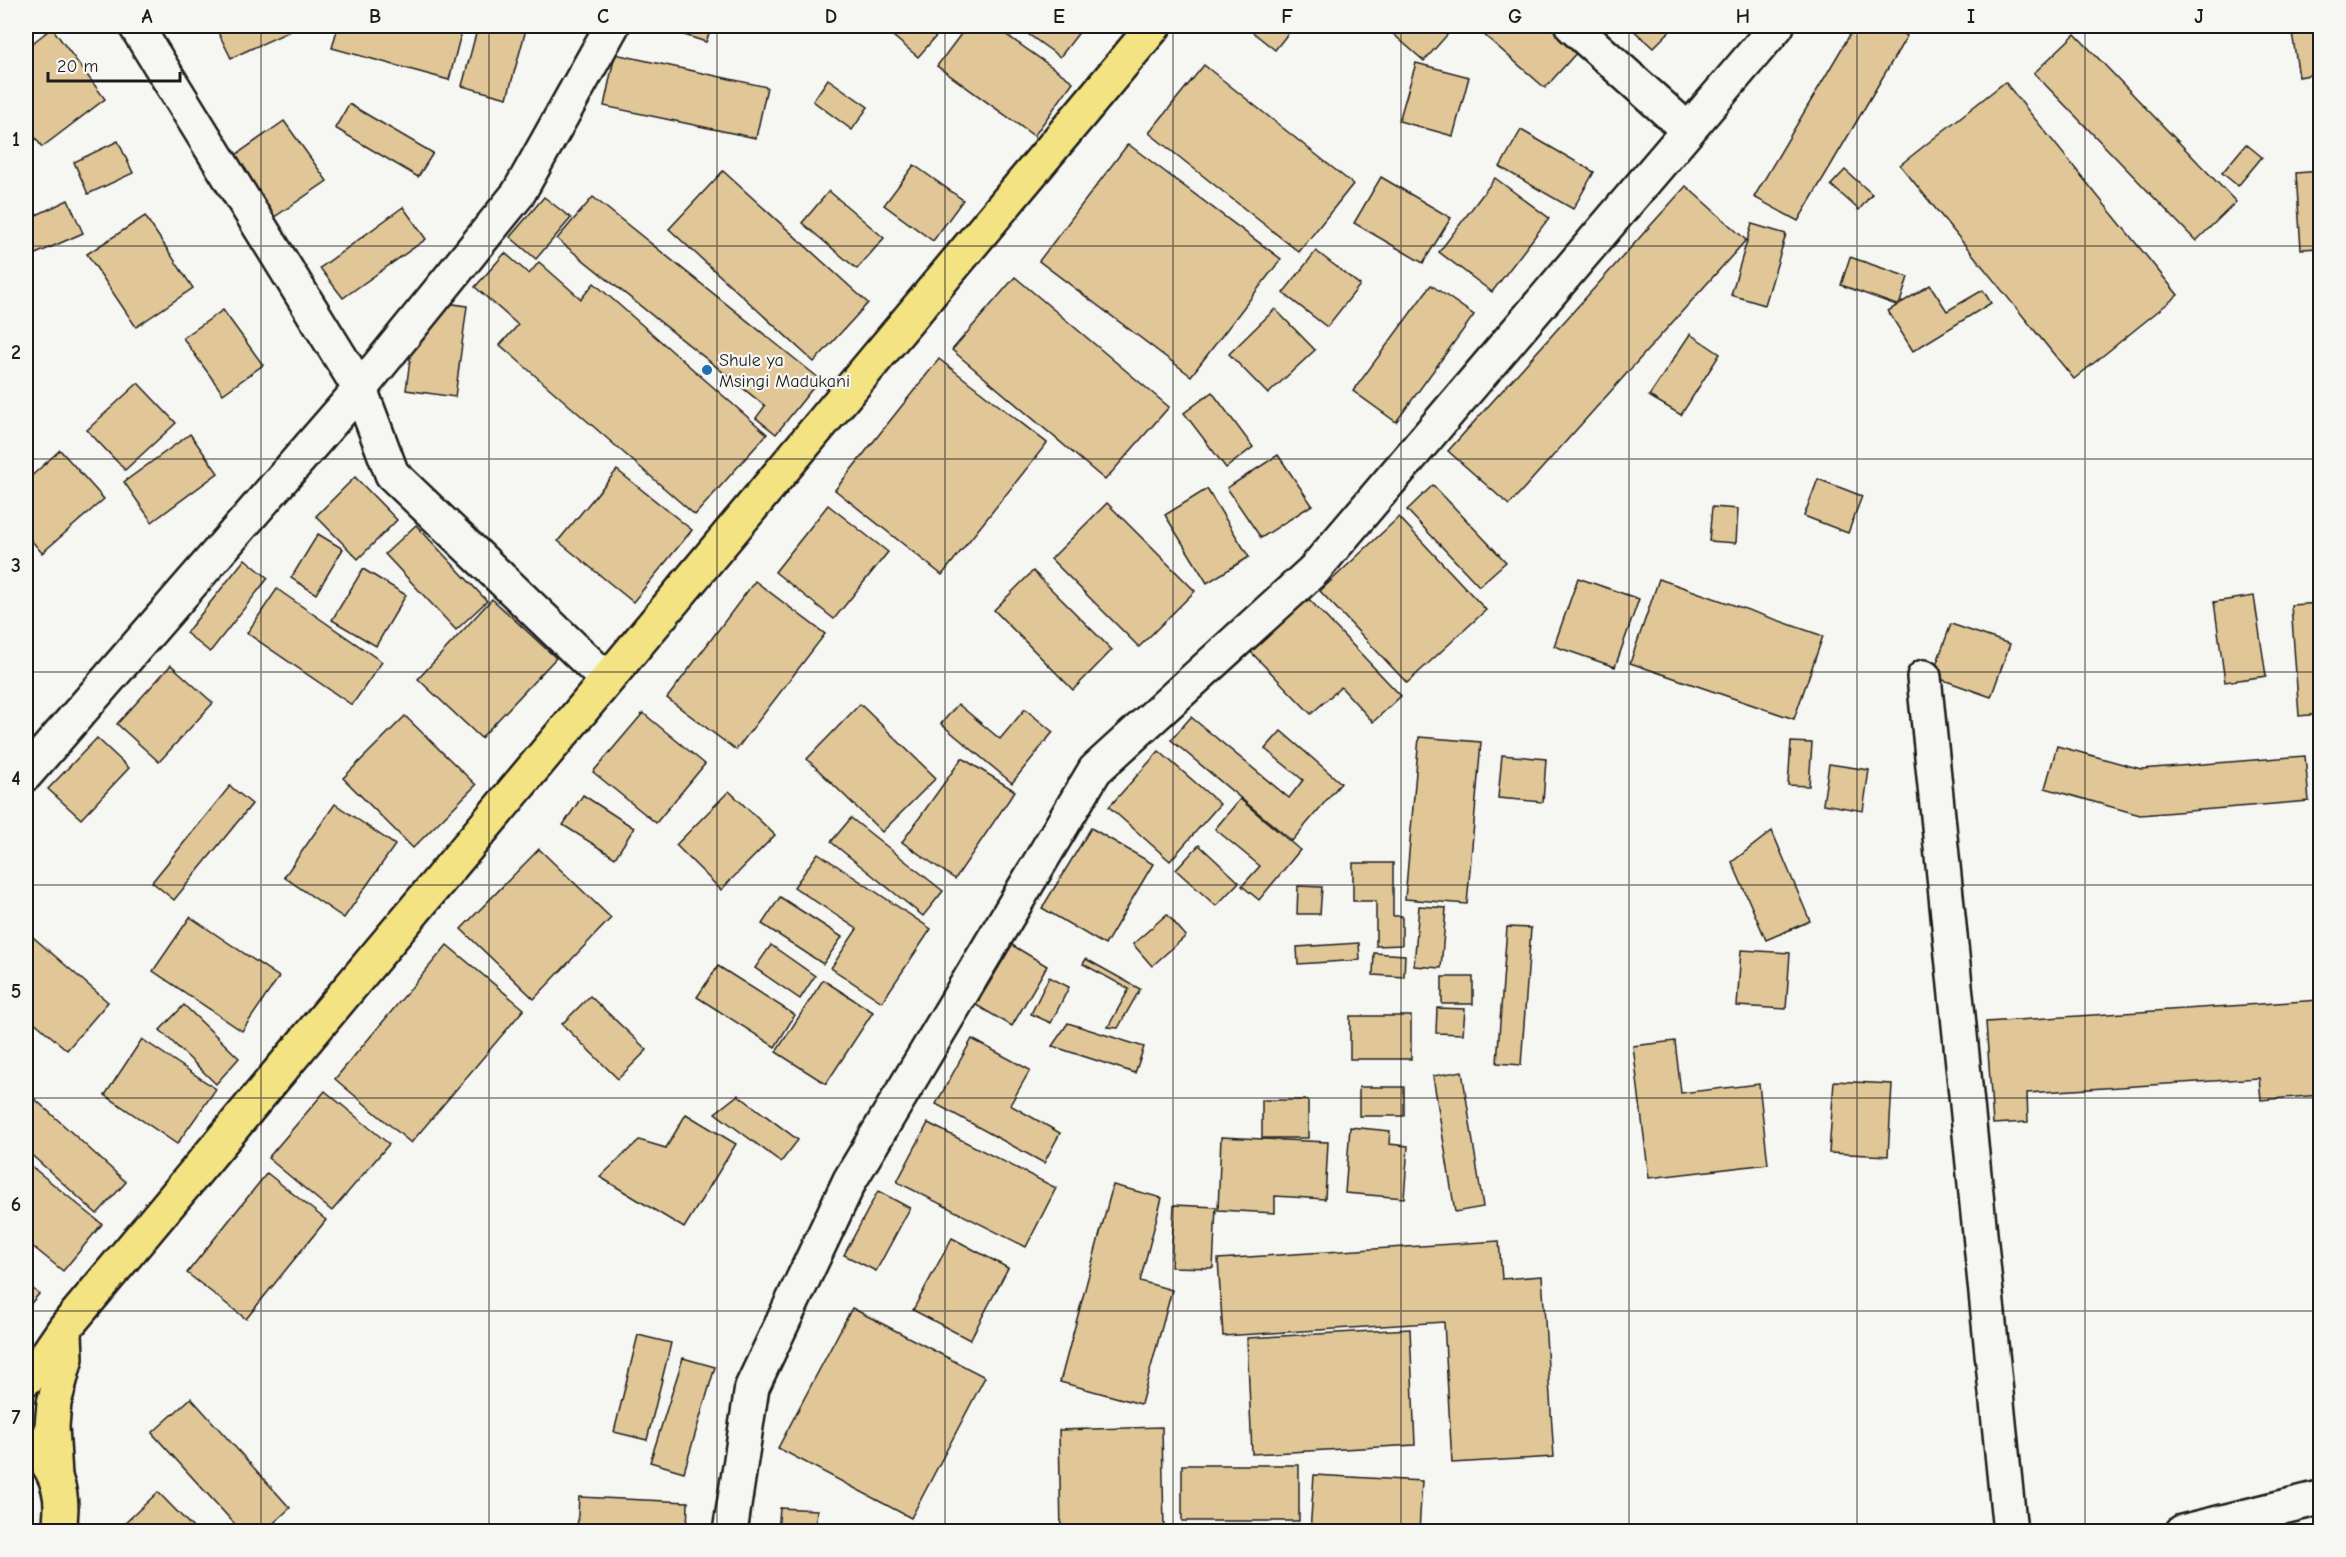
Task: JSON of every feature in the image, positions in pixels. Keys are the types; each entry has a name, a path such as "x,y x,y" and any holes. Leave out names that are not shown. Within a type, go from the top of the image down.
{"main road":[{"path":"26,1379 37,1369 65,1328 606,679 1154,26"},
{"path":"55,1476 52,1426 54,1403 66,1358 65,1328"},
{"path":"26,1441 39,1451 55,1476 60,1488 63,1524"}],"street":[{"path":"136,26 360,388 392,474 606,679"},
{"path":"26,774 360,388 518,194 612,26"},
{"path":"1572,26 1688,130"},
{"path":"730,1532 752,1387 850,1180 1095,770 1314,570 1777,26"},
{"path":"1924,677 2010,1532"},
{"path":"2182,1532 2320,1498"}],"building":[{"path":"215,26 298,26 299,27 231,58"},
{"path":"338,26 463,26 449,80 332,48"},
{"path":"478,26 527,26 507,98 462,86"},
{"path":"657,26 712,26 706,42"},
{"path":"752,26 779,26 775,35"},
{"path":"881,26 945,26 918,57"},
{"path":"967,26 994,26 1073,82 1034,136 937,66"},
{"path":"1017,26 1084,26 1060,57"},
{"path":"1245,26 1294,26 1275,50"},
{"path":"1384,26 1455,26 1424,61"},
{"path":"1474,26 1549,26 1578,51 1545,88"},
{"path":"1629,26 1675,26 1653,48"},
{"path":"1855,26 1888,26 1907,36 1798,221 1754,197"},
{"path":"2291,26 2320,26 2320,73 2299,77"},
{"path":"52,28 105,99 42,147 26,125 26,48"},
{"path":"2075,34 2236,202 2196,241 2034,73"},
{"path":"615,54 767,87 756,138 604,106"},
{"path":"1416,63 1469,77 1453,136 1399,121"},
{"path":"1204,65 1353,184 1299,252 1149,133"},
{"path":"828,79 868,107 852,130 813,101"},
{"path":"2005,82 2178,295 2074,379 1900,165"},
{"path":"349,104 433,153 418,177 335,128"},
{"path":"284,121 327,181 273,218 230,159"},
{"path":"1521,130 1594,172 1573,209 1500,167"},
{"path":"118,141 133,173 88,194 74,162"},
{"path":"1128,144 1281,259 1191,376 1039,261"},
{"path":"2246,144 2262,157 2238,186 2222,173"},
{"path":"914,165 963,200 933,241 884,205"},
{"path":"1845,170 1872,194 1859,210 1831,185"},
{"path":"723,171 868,303 814,362 669,229"},
{"path":"2320,171 2320,248 2301,249 2296,173"},
{"path":"1381,177 1451,218 1423,263 1354,223"},
{"path":"1495,178 1549,218 1492,292 1439,252"},
{"path":"1686,186 1746,240 1509,505 1448,451"},
{"path":"829,191 884,238 857,269 802,223"},
{"path":"544,197 571,218 536,259 510,237"},
{"path":"593,197 820,379 776,434 756,418 765,406 557,239"},
{"path":"68,200 83,233 31,256 26,245 26,220"},
{"path":"403,207 426,239 343,298 320,268"},
{"path":"145,216 193,288 136,327 87,254"},
{"path":"1752,224 1786,234 1765,305 1731,295"},
{"path":"1316,251 1360,285 1327,327 1283,293"},
{"path":"505,253 529,274 539,262 581,299 594,283 767,434 695,515 500,345 518,325 475,287"},
{"path":"1850,257 1908,277 1899,306 1841,285"},
{"path":"1015,277 1169,407 1105,480 952,350"},
{"path":"1431,285 1474,315 1396,422 1353,391"},
{"path":"1930,285 1947,311 1983,290 1991,303 1913,351 1888,311"},
{"path":"418,299 467,306 455,397 406,390"},
{"path":"1275,309 1315,350 1268,394 1229,354"},
{"path":"223,310 263,365 223,394 183,338"},
{"path":"1690,334 1720,354 1681,415 1649,396"},
{"path":"939,359 1047,443 942,575 835,490"},
{"path":"138,383 176,423 125,470 87,430"},
{"path":"1212,392 1253,447 1226,468 1184,413"},
{"path":"190,434 218,473 152,522 124,482"},
{"path":"60,450 104,499 42,553 26,534 26,481"},
{"path":"1278,455 1312,505 1261,538 1227,488"},
{"path":"617,470 692,530 633,602 558,541"},
{"path":"355,477 397,520 358,559 316,516"},
{"path":"1818,479 1862,496 1848,533 1804,516"},
{"path":"1433,485 1506,562 1479,586 1407,510"},
{"path":"1207,489 1249,557 1207,583 1165,515"},
{"path":"1107,503 1195,591 1139,647 1051,559"},
{"path":"828,505 888,552 834,619 775,572"},
{"path":"1712,507 1738,509 1736,543 1709,541"},
{"path":"1399,517 1486,610 1407,683 1320,591"},
{"path":"416,525 487,601 456,630 385,554"},
{"path":"318,534 343,549 316,594 291,578"},
{"path":"245,559 268,578 210,652 186,633"},
{"path":"363,569 406,595 376,646 332,620"},
{"path":"1033,571 1112,650 1073,690 994,610"},
{"path":"1578,578 1639,599 1615,667 1554,646"},
{"path":"1659,579 1823,636 1794,719 1630,663"},
{"path":"755,581 825,634 736,750 667,698"},
{"path":"277,589 382,662 352,705 247,633"},
{"path":"1305,595 1401,696 1373,722 1341,687 1311,714 1248,649"},
{"path":"2254,596 2266,676 2225,682 2214,602"},
{"path":"492,599 556,658 481,738 418,679"},
{"path":"2320,603 2320,714 2299,716 2291,605"},
{"path":"1951,624 2010,644 1991,697 1932,676"},
{"path":"171,665 213,703 159,762 117,724"},
{"path":"860,704 936,778 882,832 807,759"},
{"path":"958,704 1000,739 1025,709 1053,732 1012,783 941,724"},
{"path":"643,713 705,764 656,823 593,772"},
{"path":"405,716 476,785 413,848 343,778"},
{"path":"1191,717 1289,798 1303,780 1265,749 1281,731 1341,783 1292,841 1171,740"},
{"path":"1419,737 1481,742 1467,904 1405,899"},
{"path":"97,738 129,768 81,819 48,789"},
{"path":"1791,742 1812,743 1809,786 1788,785"},
{"path":"2057,746 2141,769 2305,756 2309,801 2140,815 2045,788"},
{"path":"1159,751 1220,804 1170,861 1109,807"},
{"path":"1502,755 1546,759 1543,802 1498,798"},
{"path":"962,758 1015,791 955,879 902,842"},
{"path":"1829,764 1869,770 1863,811 1823,804"},
{"path":"230,786 252,804 174,900 152,882"},
{"path":"729,791 775,835 721,890 676,845"},
{"path":"583,795 634,828 615,858 563,825"},
{"path":"1240,799 1300,850 1259,900 1242,886 1260,866 1215,829"},
{"path":"335,804 395,845 344,918 284,877"},
{"path":"851,818 943,891 923,916 831,842"},
{"path":"1091,828 1153,864 1105,945 1042,908"},
{"path":"1772,831 1810,921 1766,940 1732,862"},
{"path":"1199,845 1239,882 1216,906 1176,870"},
{"path":"539,849 611,918 534,999 461,929"},
{"path":"818,853 931,929 882,1002 831,968 857,929 794,887"},
{"path":"1353,863 1393,863 1393,916 1402,916 1402,945 1376,946 1376,901 1353,901"},
{"path":"1298,886 1322,887 1320,914 1297,914"},
{"path":"780,897 842,937 823,964 762,924"},
{"path":"1419,906 1446,908 1441,968 1414,966"},
{"path":"1167,914 1186,936 1152,966 1133,944"},
{"path":"190,917 279,977 242,1031 153,971"},
{"path":"1507,927 1531,928 1521,1065 1497,1063"},
{"path":"26,931 108,1002 67,1050 26,1015"},
{"path":"1359,943 1360,960 1298,964 1297,947"},
{"path":"447,945 524,1009 411,1143 335,1079"},
{"path":"771,945 815,976 800,999 755,968"},
{"path":"1012,945 1047,966 1012,1026 976,1005"},
{"path":"1741,950 1790,953 1786,1009 1737,1006"},
{"path":"1374,953 1405,955 1404,977 1373,975"},
{"path":"1086,959 1140,989 1118,1028 1108,1027 1129,989 1083,964"},
{"path":"718,966 795,1015 775,1047 697,997"},
{"path":"1049,977 1069,987 1051,1023 1031,1014"},
{"path":"1442,977 1473,977 1473,1004 1442,1004"},
{"path":"823,980 873,1012 826,1084 776,1052"},
{"path":"590,996 647,1050 618,1079 562,1024"},
{"path":"2320,1000 2320,1095 2261,1100 2259,1078 2027,1093 2028,1122 1993,1124 1986,1022"},
{"path":"184,1005 239,1058 216,1084 160,1030"},
{"path":"1437,1008 1465,1009 1463,1034 1436,1033"},
{"path":"1350,1016 1411,1016 1411,1059 1350,1059"},
{"path":"1068,1023 1144,1047 1135,1073 1052,1046"},
{"path":"142,1039 216,1089 177,1144 105,1095"},
{"path":"972,1039 1030,1070 1010,1105 1060,1133 1044,1163 936,1104"},
{"path":"1675,1041 1681,1093 1759,1084 1768,1164 1649,1178 1633,1046"},
{"path":"1462,1071 1483,1207 1455,1212 1433,1076"},
{"path":"1834,1081 1892,1084 1888,1156 1829,1153"},
{"path":"1359,1087 1404,1087 1404,1116 1359,1116"},
{"path":"26,1091 126,1182 97,1214 26,1150"},
{"path":"325,1091 389,1144 332,1211 268,1158"},
{"path":"738,1095 798,1140 781,1162 715,1113"},
{"path":"1262,1100 1308,1100 1308,1138 1262,1138"},
{"path":"686,1114 736,1144 684,1228 600,1177 639,1140 666,1148"},
{"path":"928,1123 1056,1188 1026,1247 897,1182"},
{"path":"1350,1127 1390,1131 1389,1144 1408,1146 1404,1198 1345,1193"},
{"path":"1221,1137 1328,1142 1325,1199 1275,1196 1275,1213 1218,1210"},
{"path":"26,1162 102,1224 63,1271 26,1241"},
{"path":"267,1173 326,1220 246,1319 187,1273"},
{"path":"1113,1185 1162,1198 1140,1281 1172,1290 1141,1404 1060,1382"},
{"path":"878,1191 910,1208 876,1271 844,1255"},
{"path":"1174,1205 1216,1207 1213,1268 1171,1267"},
{"path":"952,1238 1008,1268 970,1340 913,1310"},
{"path":"1499,1241 1502,1279 1542,1276 1554,1457 1452,1463 1444,1322 1223,1336 1218,1259"},
{"path":"26,1283 39,1294 26,1309"},
{"path":"852,1308 985,1377 911,1518 778,1448"},
{"path":"1410,1329 1415,1445 1252,1454 1247,1338"},
{"path":"638,1335 671,1343 647,1440 614,1432"},
{"path":"683,1358 715,1367 684,1472 650,1462"},
{"path":"191,1398 290,1508 264,1532 242,1532 152,1433"},
{"path":"1162,1427 1164,1532 1061,1532 1059,1430"},
{"path":"1182,1465 1299,1465 1299,1521 1182,1521"},
{"path":"1314,1475 1422,1481 1419,1532 1310,1532"},
{"path":"158,1492 197,1532 127,1532 122,1526"},
{"path":"579,1497 688,1502 687,1532 577,1532"},
{"path":"780,1508 817,1510 815,1532 778,1532"}],"place":[{"name":"Shule ya Msingi Madukani","path":"707,370"}]}
